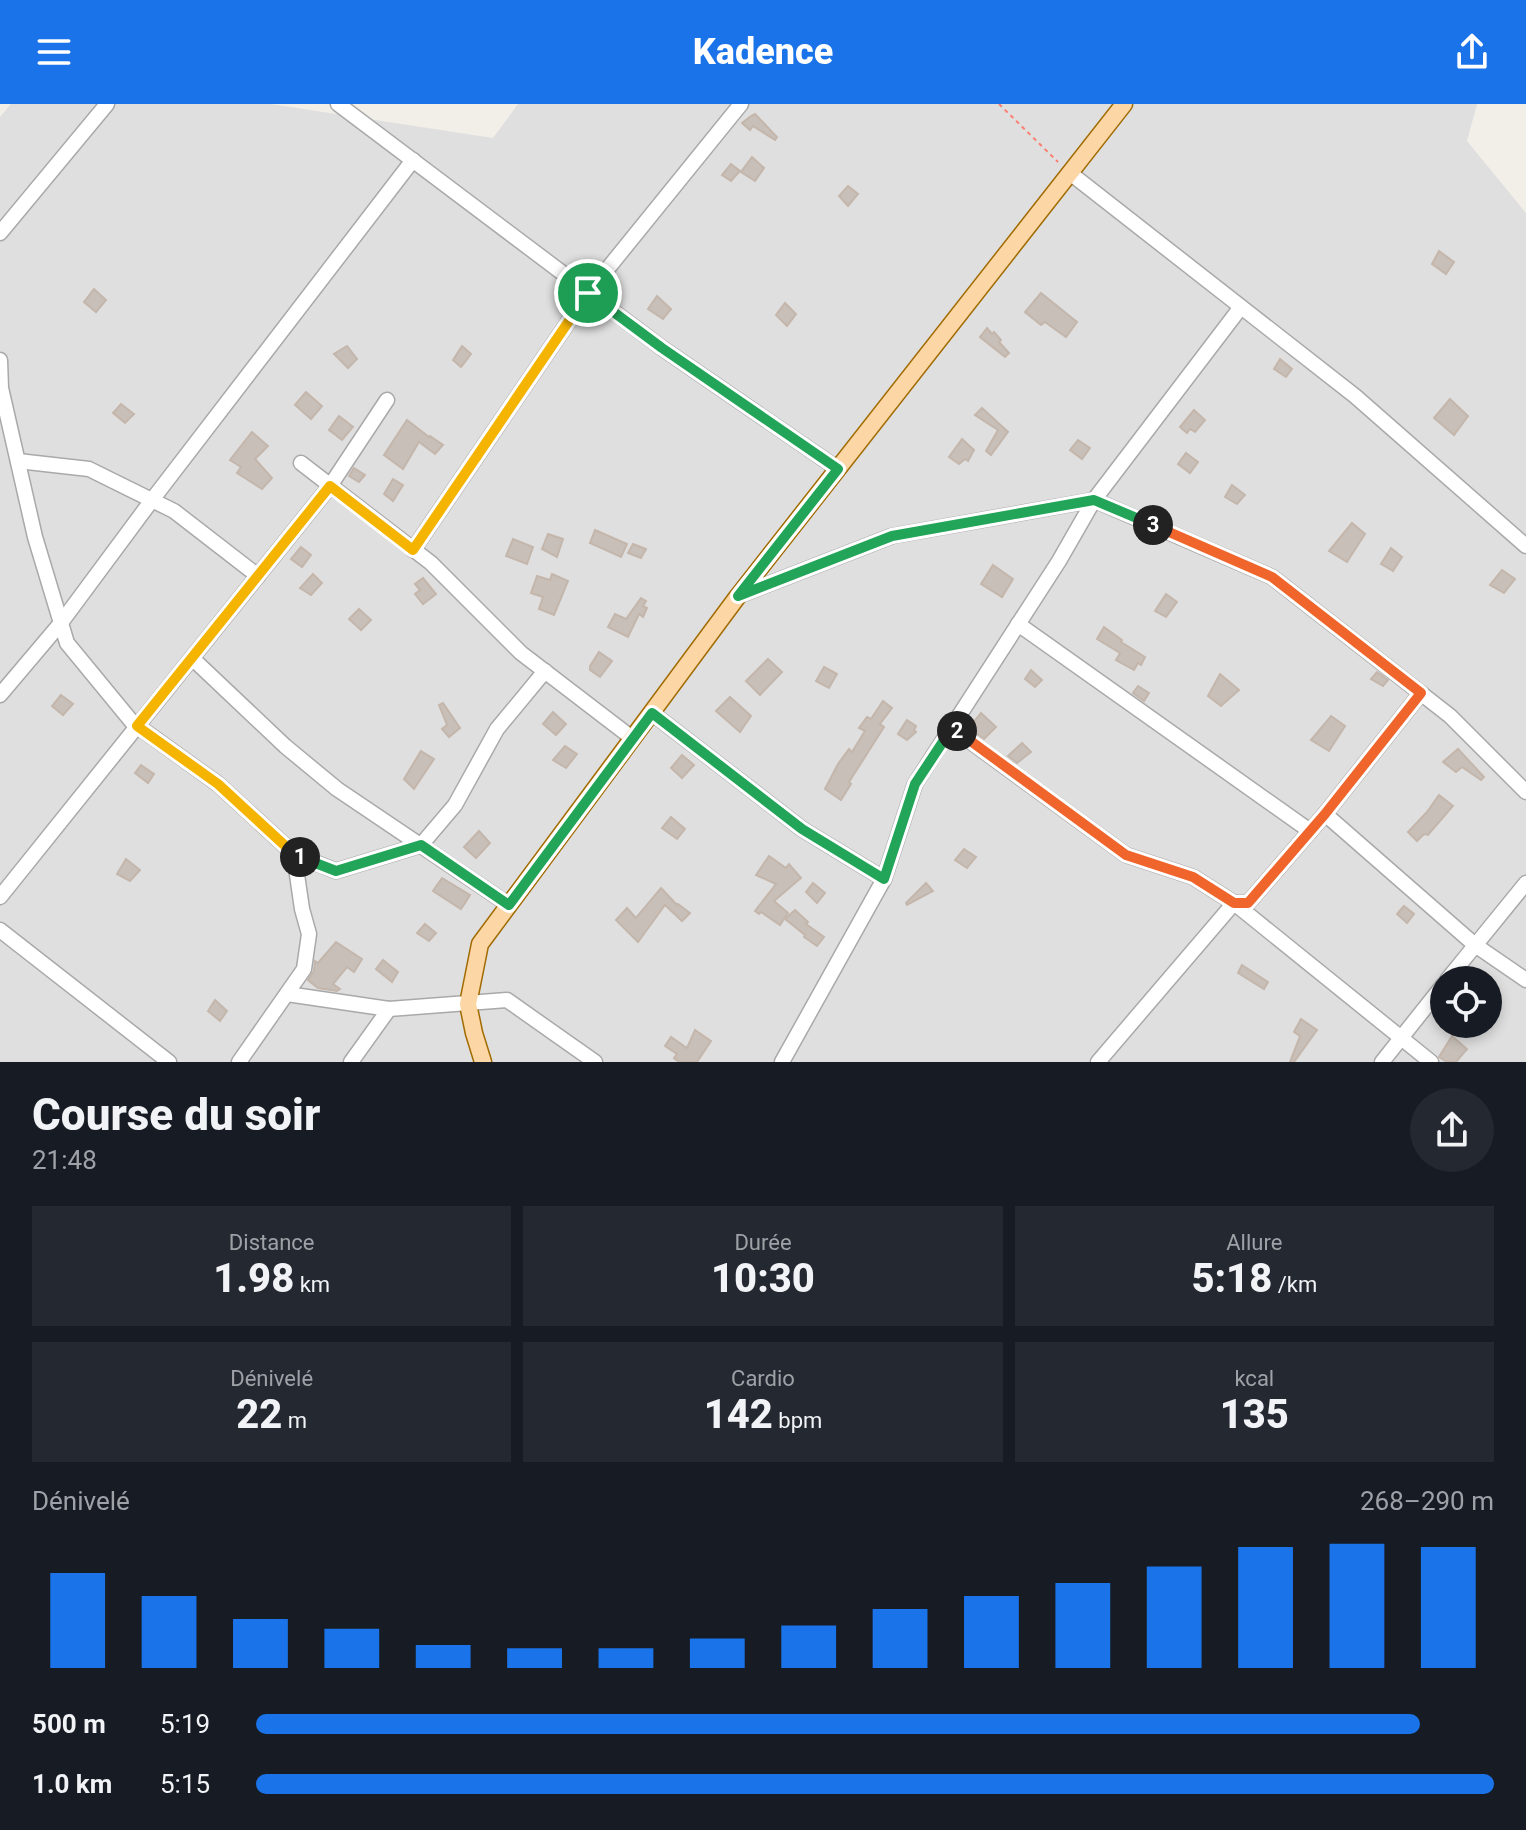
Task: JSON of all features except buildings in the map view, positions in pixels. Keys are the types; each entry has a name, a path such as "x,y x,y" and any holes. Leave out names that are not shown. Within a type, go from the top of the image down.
{"main road":[{"path":"483,1062 468,1004 480,944 738,596 1124,104"}],"street":[{"path":"0,233 107,104"},
{"path":"338,104 662,348 838,469"},
{"path":"413,550 588,293 741,104"},
{"path":"0,695 60,624 413,160"},
{"path":"1070,173 1355,396 1526,546"},
{"path":"782,1062 884,879 915,784 1059,561 1094,500 1241,307"},
{"path":"0,360 1,388 35,537 67,643 132,722 218,784 294,854 336,871 421,845 455,805 497,729 545,671"},
{"path":"0,897 330,486 387,400"},
{"path":"18,461 89,469 174,511 258,576"},
{"path":"301,463 431,563 521,653 632,738"},
{"path":"738,596 892,536 1094,500 1272,577 1450,716 1526,792"},
{"path":"1018,624 1310,831"},
{"path":"192,658 285,746 337,789 509,905"},
{"path":"1098,1062 1234,903 1248,903 1325,814 1421,693"},
{"path":"652,713 802,829 884,879"},
{"path":"952,728 1126,855 1193,877 1234,903 1431,1062"},
{"path":"1325,814 1475,945 1526,980"},
{"path":"239,1062 304,969 309,934 294,854"},
{"path":"1459,966 1526,883"},
{"path":"0,930 169,1062"},
{"path":"287,994 389,1009 507,1000 595,1062"},
{"path":"1382,1062 1430,1002"},
{"path":"351,1062 389,1009"}],"path":[{"path":"999,104 1070,173"}],"shaded area":[{"path":"11,104 271,104 493,138 518,104 1477,104 1467,141 1526,213 1526,1062 0,1062 0,117"}],"route":[{"path":"588,293 838,469 738,596 892,536 1094,500 1272,577 1421,693 1325,814 1248,903 1234,903 1193,877 1126,855 952,728 915,784 884,879 802,829 652,713 509,905 421,845 336,871 294,854 218,784 137,726 330,486 413,550 588,293"}]}
